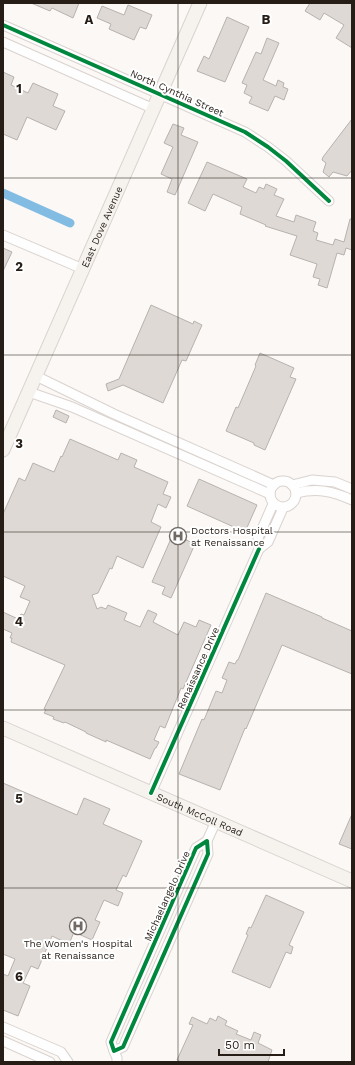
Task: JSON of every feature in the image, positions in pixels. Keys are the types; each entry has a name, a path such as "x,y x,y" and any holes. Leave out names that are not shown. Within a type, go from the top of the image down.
{"main road":[{"name":"East Dove Avenue","path":"3,450 200,3"},
{"name":"South McColl Road","path":"3,728 352,882"}],"street":[{"name":"North Cynthia Street","path":"3,25 245,132 286,161 329,201"},
{"path":"3,42 154,108"},
{"path":"3,235 83,269"},
{"path":"36,376 135,424 274,484"},
{"path":"29,392 81,411 270,494"},
{"path":"81,411 85,400"},
{"path":"109,424 114,414"},
{"path":"131,433 135,424"},
{"path":"178,454 182,444"},
{"path":"197,462 201,452"},
{"path":"224,474 228,465"},
{"path":"308,486 312,480 335,482 352,489"},
{"path":"282,481 287,482 294,489 296,499 288,507 283,508 273,504 270,494 274,484 282,481"},
{"path":"337,494 341,484"},
{"path":"294,489 308,486 352,500"},
{"name":"Renaissance Drive","path":"259,549 258,538 273,504"},
{"name":"Renaissance Drive","path":"151,793 259,549 268,542 283,508"},
{"name":"Michaelangelo Drive","path":"114,1051 123,1047 164,955 208,854 207,841 216,821"},
{"name":"Michaelangelo Drive","path":"117,1062 111,1042 196,848 207,841"},
{"name":"Michaelangelo Drive","path":"152,950 164,955"},
{"path":"127,1006 139,1011"},
{"path":"50,1062 6,1043 9,1030 61,1052 68,1062"},
{"path":"21,1050 27,1037"}],"building":[{"path":"31,3 79,3 73,18 52,8 50,11"},
{"path":"310,3 352,3 352,48 336,38 344,25 324,13 320,20 305,11"},
{"path":"128,5 152,15 146,29 140,27 134,40 109,29 111,24 97,18 102,6 124,15"},
{"path":"227,17 249,27 225,82 197,71 204,56 209,59"},
{"path":"267,38 279,43 263,80 276,86 278,80 284,83 283,87 288,89 284,100 275,96 268,111 249,103 252,97 244,93 247,85 242,83 256,52 261,54"},
{"path":"3,72 14,77 11,85 28,93 33,83 58,94 53,106 65,111 56,130 27,117 17,140 3,134"},
{"path":"352,119 352,170 347,176 333,172 329,177 323,172 326,163 322,160 323,157"},
{"path":"173,124 184,128 181,135 198,142 175,195 167,192 172,179 161,174 173,147 164,143"},
{"path":"207,162 247,179 243,187 256,193 259,187 264,189 266,184 277,189 274,195 284,199 276,216 294,222 296,215 316,222 313,231 318,233 316,240 333,245 335,239 344,242 350,219 352,219 352,250 346,248 344,255 337,253 327,288 318,285 320,279 313,277 317,264 290,255 297,236 265,226 266,225 240,214 242,207 213,194 205,211 188,203"},
{"path":"3,248 12,252 3,271"},
{"path":"151,305 193,324 194,321 202,325 186,361 182,360 163,403 123,385 108,391 106,384 119,379"},
{"path":"260,353 294,368 290,377 296,379 265,450 254,445 254,443 226,431 236,407 238,408"},
{"path":"56,410 69,416 66,423 53,417"},
{"path":"70,439 118,460 121,453 137,460 134,467 168,482 163,494 171,497 166,508 158,504 151,522 161,527 143,568 117,556 112,569 110,568 98,593 92,595 97,609 101,607 106,609 108,605 127,613 124,620 140,627 148,610 157,614 153,622 178,635 184,622 196,627 199,620 211,625 183,689 181,688 165,728 160,726 154,740 159,742 150,759 106,740 106,742 65,722 64,723 53,719 54,717 44,713 46,710 44,709 65,665 11,642 12,638 10,638 12,633 3,629 3,612 18,619 21,614 24,615 30,601 20,597 25,586 3,576 3,514 19,478 25,481 33,463 54,472"},
{"path":"199,479 257,505 245,532 187,506"},
{"path":"173,534 195,544 171,598 162,594 165,587 152,582"},
{"path":"266,593 352,631 352,674 282,645 246,729 245,728 220,790 179,774 202,719 204,720 216,691 222,693 227,680 222,678 229,662 235,664 238,660"},
{"path":"3,783 77,815 84,798 110,809 103,824 142,841 126,877 123,875 116,890 123,893 118,906 104,900 95,920 100,922 92,940 74,932 69,944 52,936 38,969 31,966 23,983 30,986 18,1016 3,1010 3,974 8,976 15,959 3,954"},
{"path":"352,814 352,849 339,844"},
{"path":"266,895 304,912 289,945 293,947 291,954 286,952 270,988 232,972 248,935 246,934 249,927 251,928"},
{"path":"218,1016 227,1021 225,1025 238,1031 236,1034 251,1040 254,1032 261,1035 258,1043 272,1050 268,1062 182,1062 177,1060 193,1025 189,1024 192,1017 207,1024 210,1018 216,1021"}],"waterway":[{"path":"3,193 70,223"}],"cycle path":[{"path":"3,25 245,132 286,161 329,201"},
{"path":"151,793 259,549"},
{"path":"207,841 208,854 123,1047 114,1051 111,1042 196,848 207,841"}],"place":[{"name":"Doctors Hospital at Renaissance","path":"178,536"},
{"name":"The Women's Hospital at Renaissance","path":"78,926"}]}
